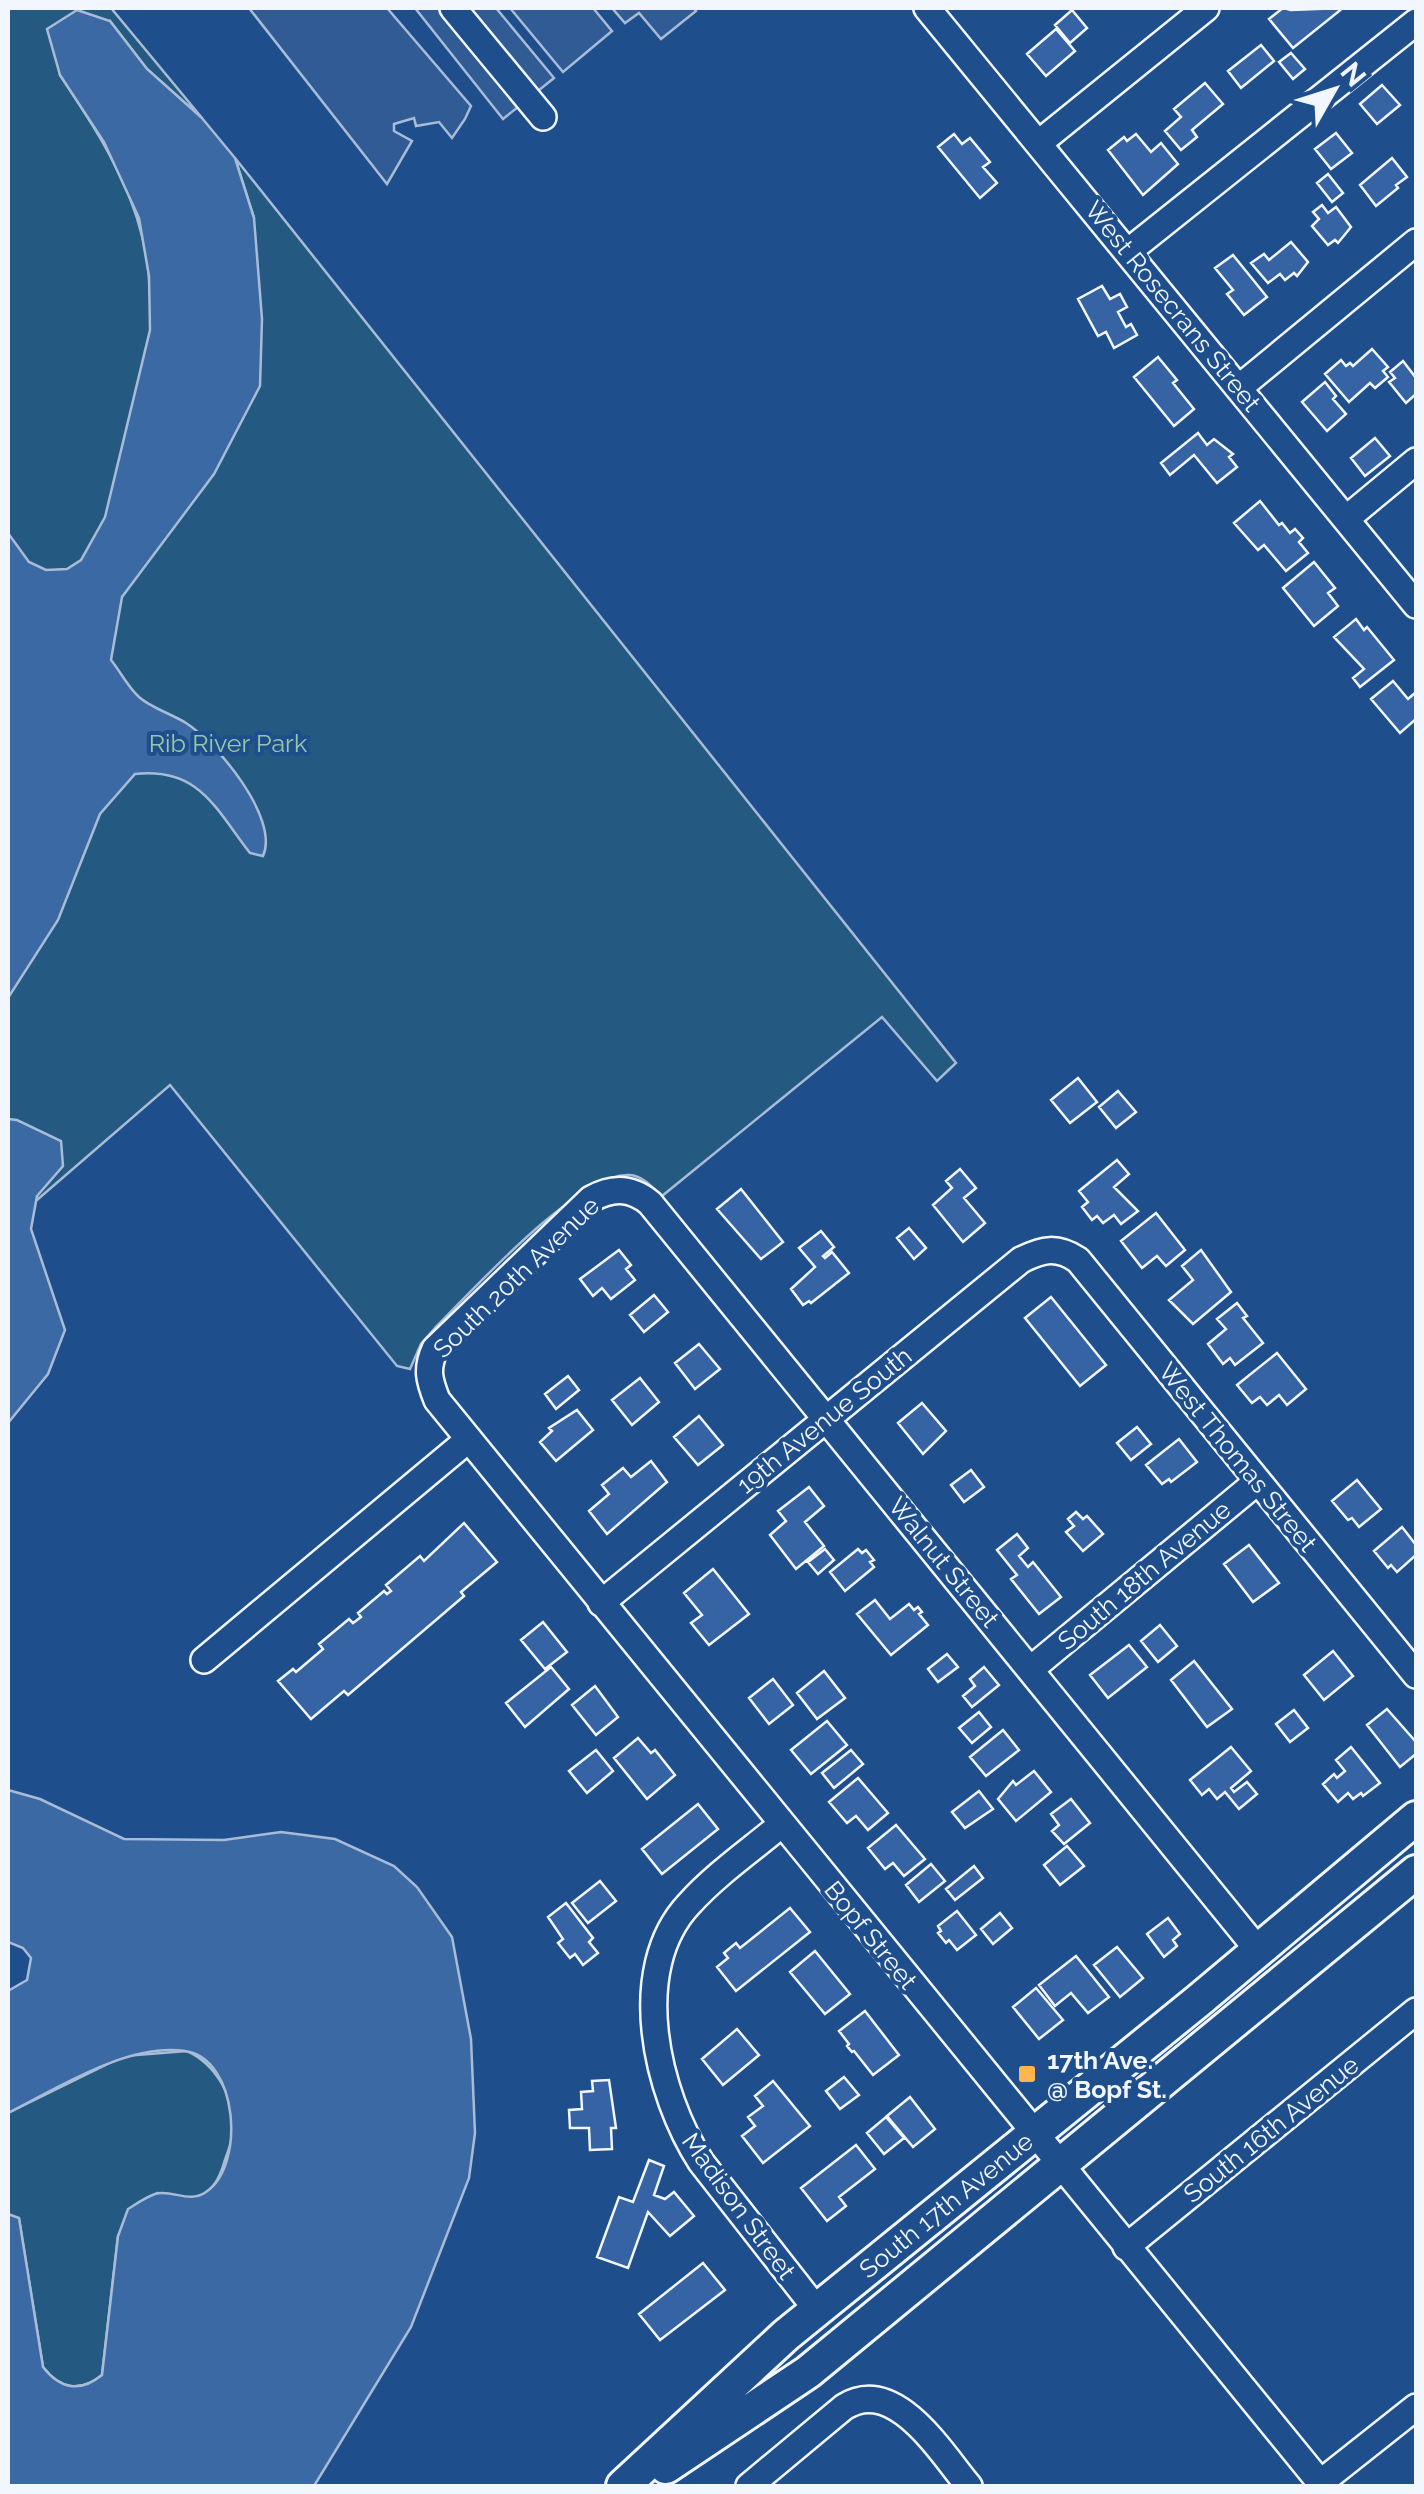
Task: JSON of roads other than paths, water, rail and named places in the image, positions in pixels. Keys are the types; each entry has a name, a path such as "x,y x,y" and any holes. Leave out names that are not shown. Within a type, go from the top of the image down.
{"main road":[{"name":"South 17th Avenue","path":"623,2486 816,2310 1416,1818"},
{"name":"South 17th Avenue","path":"637,2486 791,2385 1416,1872"}],"street":[{"path":"453,8 542,117"},
{"name":"West Rosecrans Street","path":"927,8 1416,605"},
{"path":"1039,143 1206,8"},
{"path":"1129,251 1416,22"},
{"path":"1240,387 1416,242"},
{"path":"1346,519 1416,461"},
{"name":"South 20th Avenue","path":"428,1378 428,1363 434,1349 591,1200 602,1193 620,1190"},
{"name":"Walnut Street","path":"620,1190 638,1194 650,1203 1258,1950"},
{"name":"19th Avenue South","path":"601,1603 1021,1260 1040,1250 1054,1249"},
{"name":"West Thomas Street","path":"1054,1249 1078,1260 1416,1675"},
{"name":"Bopf Street","path":"428,1378 437,1400 469,1440 1322,2485"},
{"path":"204,1660 469,1440"},
{"name":"South 18th Avenue","path":"1031,1669 1258,1481"},
{"name":"Madison Street","path":"782,1824 688,1904 670,1930 659,1956 654,2003 657,2038 672,2106 684,2136 816,2310"},
{"name":"South 16th Avenue","path":"1126,2246 1416,2012"},
{"path":"749,2486 844,2407 855,2400 872,2398 887,2402 912,2420 969,2486"},
{"path":"1322,2485 1416,2408"}],"place":[{"name":"17th Ave. @ Bopf St.","path":"1027,2074"}],"park label":[{"name":"Rib River Park","path":"228,743"}]}
